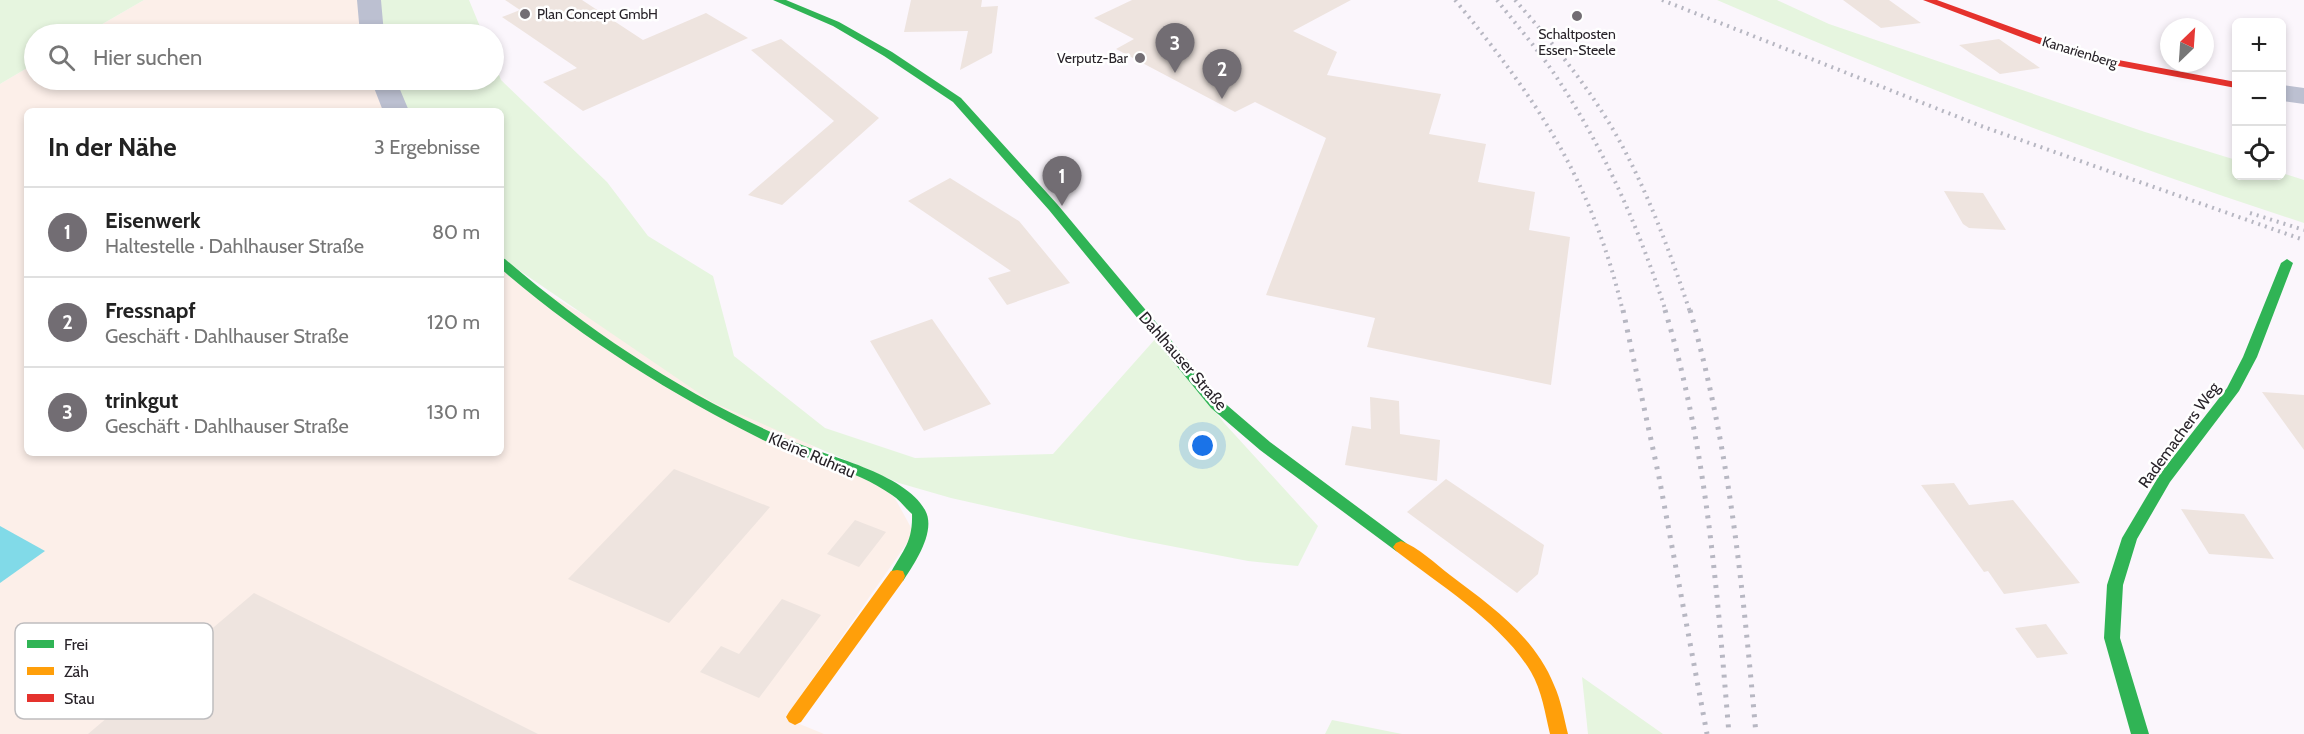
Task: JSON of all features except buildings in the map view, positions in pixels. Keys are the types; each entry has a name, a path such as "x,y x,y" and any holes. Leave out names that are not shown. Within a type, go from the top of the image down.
{"street":[{"path":"369,0 371,24"},
{"name":"Kanarienberg","path":"1928,0 2046,43 2112,63 2232,84"},
{"name":"Dahlhauser Straße","path":"788,1 836,24 888,54 957,100 1053,207 1216,404 1265,446 1482,608 1521,646 1546,683 1559,734"},
{"path":"388,90 395,108"},
{"path":"2286,94 2304,96"},
{"name":"Rademachers Weg","path":"2140,734 2112,638 2115,585 2130,538 2165,478 2232,391 2250,357 2287,262"},
{"name":"Kleine Ruhrau","path":"504,265 571,324 629,363 707,407 795,450 894,488 919,512 921,533 911,557 795,717"}],"shaded area":[{"path":"144,0 367,0 369,24 102,24"},
{"path":"24,70 24,90 386,90 393,108 24,108 24,456 504,456 504,269 891,491 914,533 785,718 824,734 0,734 0,84"}],"green space":[{"path":"0,0 144,0 102,24 24,24 24,70 0,84"},
{"path":"371,0 469,0 479,24 372,24"},
{"path":"1717,0 1777,0 1829,24 2145,132 2232,159 2232,180 2286,180 2286,174 2304,180 2304,223 2081,146 1862,61"},
{"path":"504,83 607,182 648,236 713,276 734,356 825,428 915,458 1053,454 1157,337 1225,424 1318,526 1298,566 1248,561 1129,538 951,498 899,483 712,402 504,260 504,108 397,108 390,90 504,90"},
{"path":"1582,677 1663,734 1588,734"},
{"path":"1332,720 1402,734 1325,734"}],"water":[{"path":"0,526 45,551 0,583"}],"railway":[{"path":"1455,0 1512,73 1559,145 1595,222 1623,312"},
{"path":"1497,0 1554,73 1593,138 1621,194 1666,312"},
{"path":"1515,0 1576,74 1616,134 1654,213 1690,312"},
{"path":"1662,0 1981,126 2304,240"},
{"path":"2250,213 2304,230"},
{"path":"1623,310 1659,477 1707,734"},
{"path":"1665,310 1691,414 1701,467 1715,574 1729,734"},
{"path":"1690,310 1704,362 1725,467 1740,573 1756,734"}],"traffic: fast":[{"path":"778,0 836,24 888,54 957,100 1053,207 1216,404 1265,446 1401,547"},
{"path":"2140,734 2112,638 2115,585 2130,538 2165,478 2232,391 2250,357 2287,263"},
{"path":"504,265 532,289 596,337 698,400 770,437 868,475 899,492 919,512 920,522 918,539 897,576"}],"traffic: slow":[{"path":"1401,547 1482,609 1522,647 1546,685 1559,734"},
{"path":"795,717 897,576"}],"traffic: jam":[{"path":"1928,0 2046,43 2112,62 2232,84"}],"place":[{"name":"Plan Concept GmbH","path":"525,14"},
{"name":"Schaltposten Essen-Steele","path":"1577,16"},
{"name":"Verputz-Bar","path":"1140,58"},
{"name":"trinkgut","path":"1175,73"},
{"name":"Fressnapf","path":"1222,99"},
{"name":"Eisenwerk","path":"1062,206"}]}
